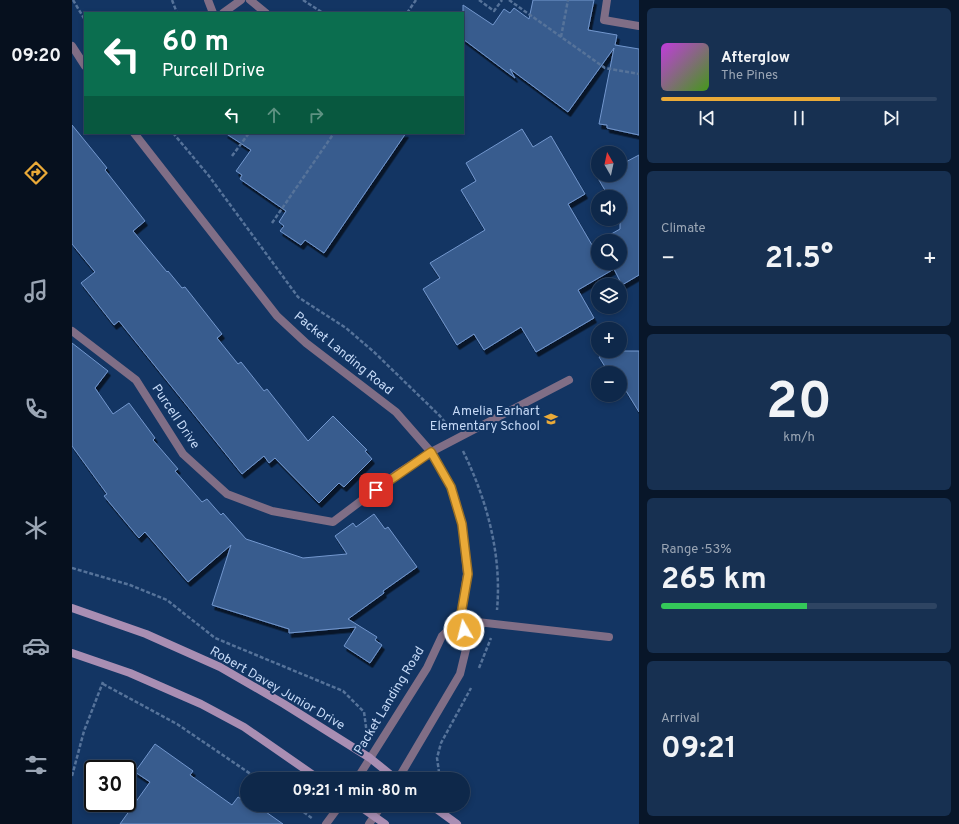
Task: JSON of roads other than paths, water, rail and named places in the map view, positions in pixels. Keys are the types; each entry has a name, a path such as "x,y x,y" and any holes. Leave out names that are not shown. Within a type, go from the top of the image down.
{"main road":[{"name":"Robert Davey Junior Drive","path":"72,608 146,634 220,667 284,704 370,758 388,772"},
{"path":"72,652 130,673 207,707 244,727 309,772"},
{"path":"369,812 385,824"},
{"path":"441,812 457,824"}],"street":[{"path":"208,0 213,12"},
{"path":"224,12 241,0"},
{"path":"250,0 265,12"},
{"path":"607,0 604,20 639,26"},
{"path":"72,46 84,64"},
{"name":"Packet Landing Road","path":"135,134 277,316 306,343 396,412 431,452 451,487 462,524 468,574 460,620 442,636 427,668 361,772"},
{"name":"Purcell Drive","path":"72,332 136,380 183,454 227,494 272,511 333,522 398,474 431,452 568,380"},
{"path":"401,772 460,674 468,641 460,620 609,637"},
{"path":"326,824 335,812"},
{"path":"369,824 378,812"}],"place":[{"name":"Amelia Earhart Elementary School","path":"551,419"}]}
